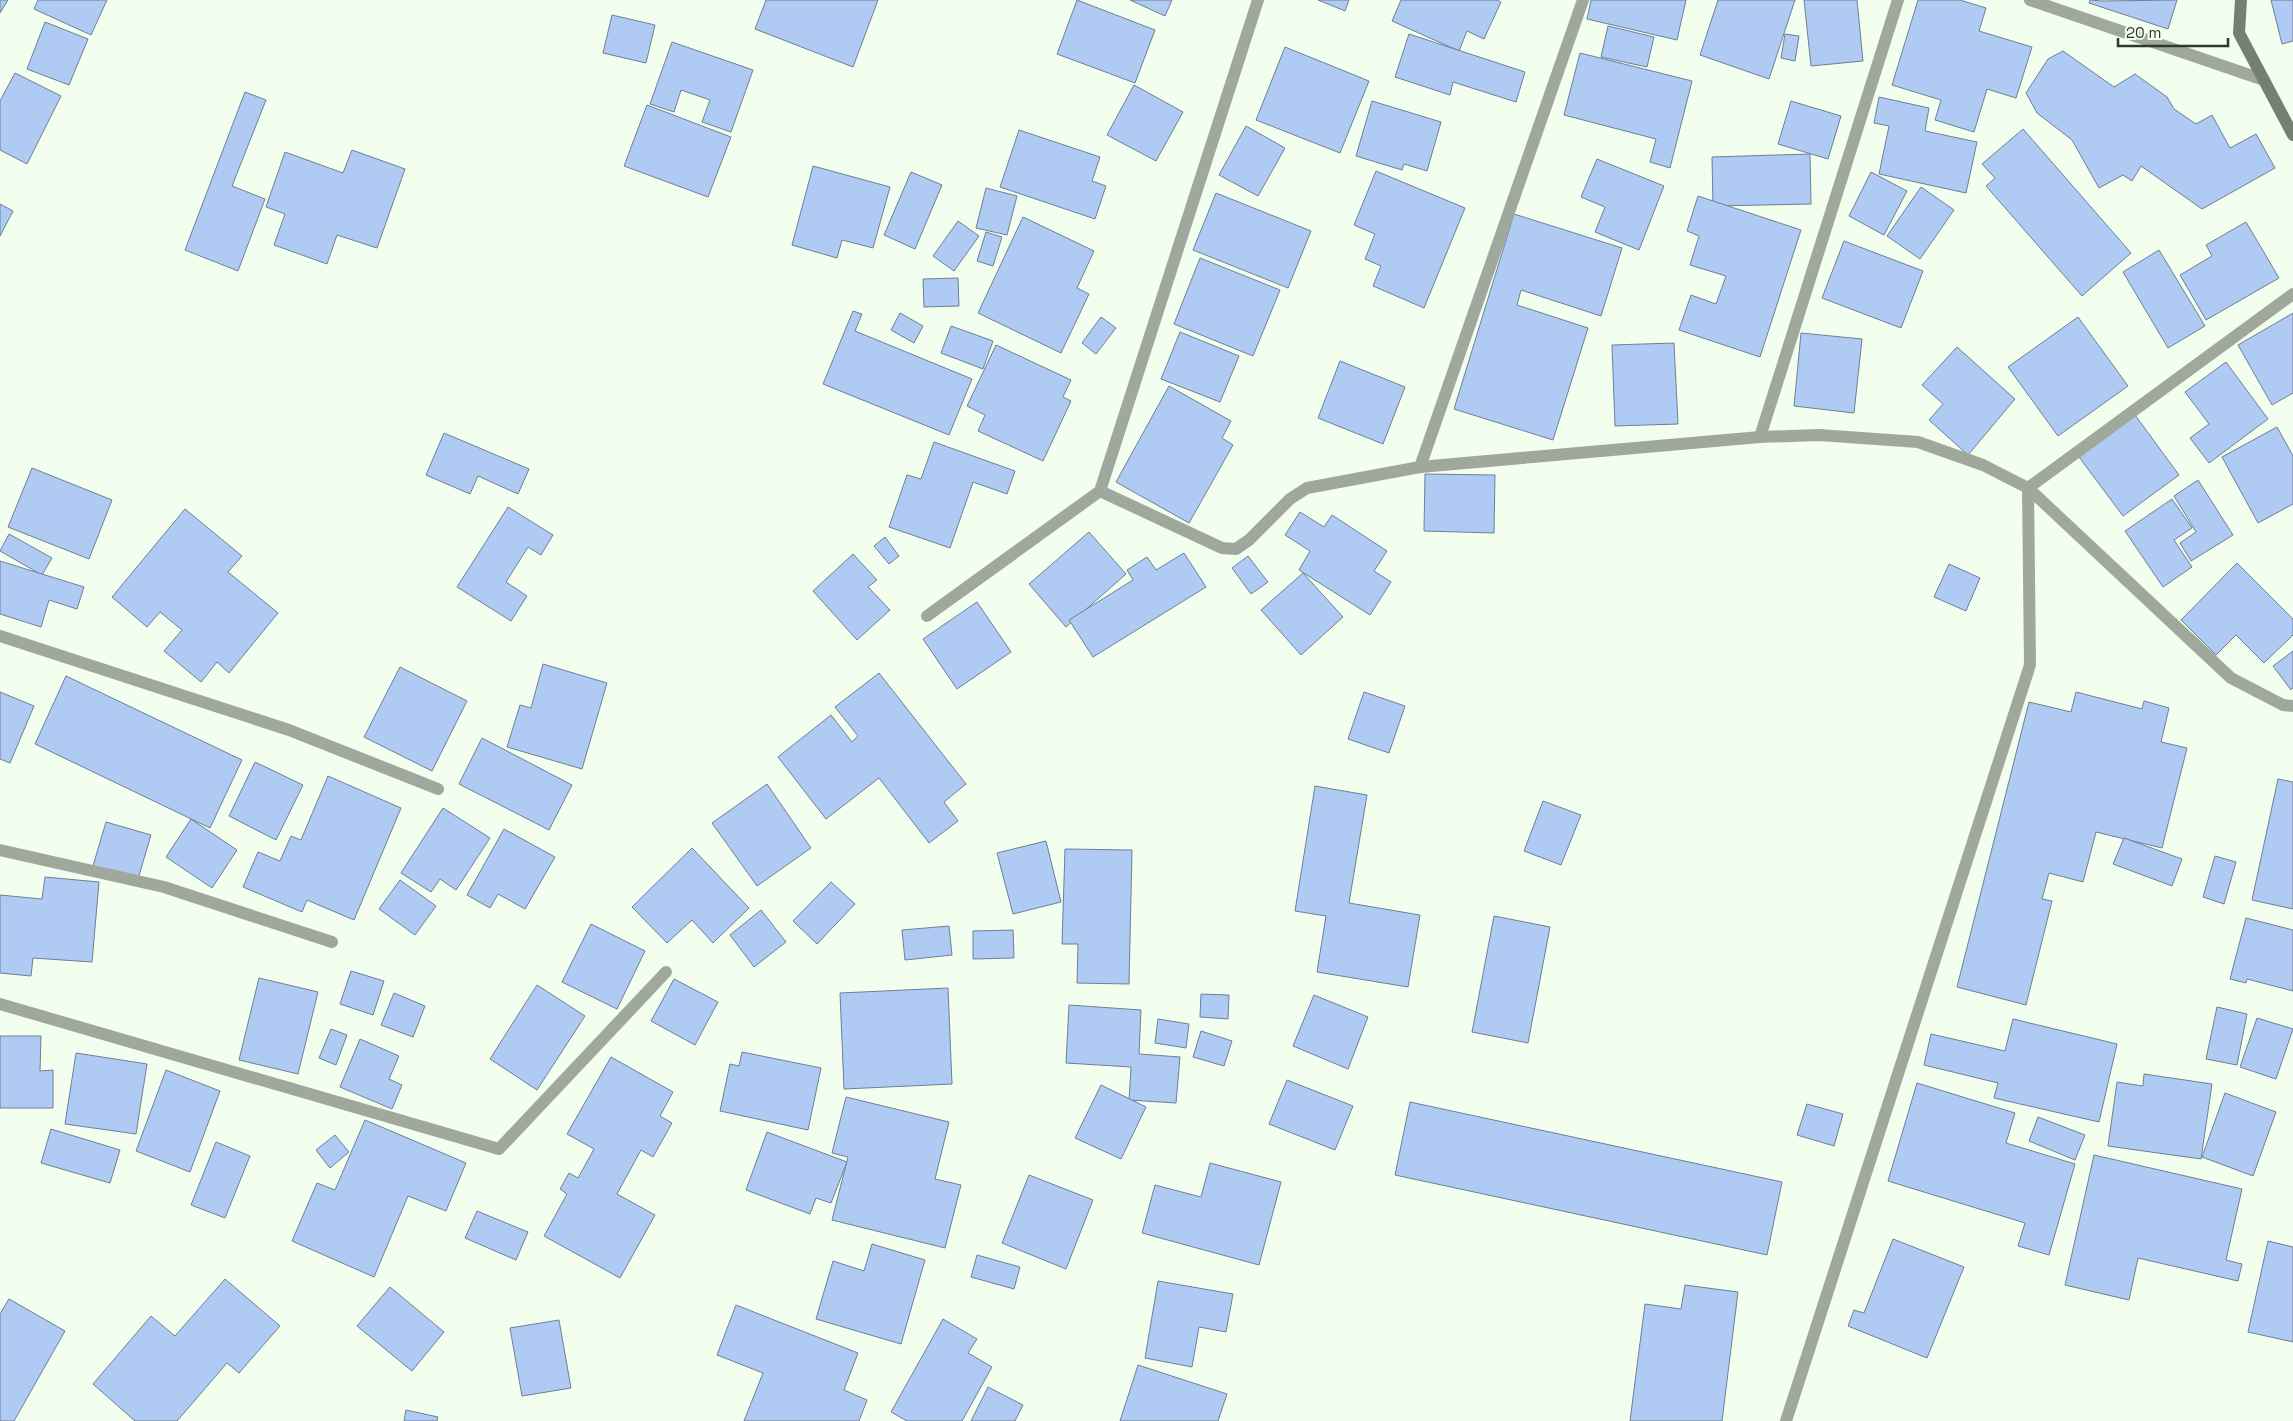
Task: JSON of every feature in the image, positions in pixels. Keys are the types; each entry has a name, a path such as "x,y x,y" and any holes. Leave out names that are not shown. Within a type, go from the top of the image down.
{"street":[{"path":"927,616 1100,491 1258,0"},
{"path":"1420,467 1583,0"},
{"path":"1760,437 1898,0"},
{"path":"2030,0 2264,80"},
{"path":"2241,0 2240,33 2293,135"},
{"path":"2028,488 2293,294"},
{"path":"1100,491 1222,548 1236,549 1250,540 1290,499 1307,488 1420,467 1760,437 1819,435 1918,442 1983,466 2028,488 2231,678 2283,705 2293,706"},
{"path":"1786,1421 2030,665 2028,488"},
{"path":"0,636 289,730 438,789"},
{"path":"0,850 164,887 332,942"},
{"path":"0,1004 499,1149 666,972"}],"building":[{"path":"0,0 8,0 0,13"},
{"path":"38,0 107,0 91,35 34,9"},
{"path":"766,0 878,0 853,67 755,29"},
{"path":"1077,0 1155,30 1135,83 1057,54"},
{"path":"1130,0 1172,0 1165,16"},
{"path":"1318,0 1349,0 1345,11"},
{"path":"1401,0 1497,0 1501,2 1484,39 1467,31 1459,51 1392,21"},
{"path":"1591,0 1686,0 1677,40 1587,19"},
{"path":"1718,0 1795,0 1769,79 1700,55"},
{"path":"1804,0 1857,0 1863,61 1811,66"},
{"path":"1918,0 1960,0 1986,8 1979,31 2032,47 2016,98 1987,89 1974,132 1935,120 1941,100 1892,85"},
{"path":"2090,0 2177,0 2168,29 2089,3"},
{"path":"2271,0 2293,0 2293,41 2282,44"},
{"path":"612,15 655,25 646,63 603,53"},
{"path":"45,22 88,39 69,85 27,69"},
{"path":"1608,26 1654,37 1647,67 1601,57"},
{"path":"1409,34 1525,72 1516,102 1453,82 1450,95 1395,77"},
{"path":"1785,34 1799,36 1795,61 1781,58"},
{"path":"672,42 753,70 731,132 702,122 710,100 681,90 674,112 650,104"},
{"path":"1285,47 1369,81 1340,153 1256,120"},
{"path":"2063,51 2114,87 2135,74 2167,97 2174,109 2196,124 2212,115 2230,148 2256,134 2275,168 2202,209 2141,166 2132,181 2123,175 2099,188 2072,140 2037,113 2026,93 2048,59"},
{"path":"1580,53 1692,81 1670,168 1650,162 1656,139 1564,115"},
{"path":"15,73 61,96 27,164 0,150 0,101"},
{"path":"1134,85 1183,112 1156,161 1107,135"},
{"path":"245,92 266,100 232,186 265,199 238,271 185,250"},
{"path":"1879,97 1929,108 1925,131 1977,142 1966,193 1879,174 1889,126 1874,123"},
{"path":"1372,101 1441,122 1427,171 1404,164 1402,170 1356,156"},
{"path":"1791,101 1841,116 1828,159 1778,144"},
{"path":"647,105 731,137 708,197 624,166"},
{"path":"1246,126 1285,148 1258,196 1219,175"},
{"path":"2023,129 2131,253 2082,296 1986,186 1995,178 1982,164"},
{"path":"1019,130 1100,157 1092,181 1106,186 1095,219 1000,187"},
{"path":"352,150 405,169 377,248 337,235 327,264 274,245 285,214 266,207 285,152 343,173"},
{"path":"1810,154 1811,204 1713,206 1712,157"},
{"path":"1597,159 1664,186 1639,250 1595,232 1605,207 1581,197"},
{"path":"813,166 890,187 873,248 842,240 837,258 792,245"},
{"path":"1376,171 1465,208 1424,308 1373,286 1381,266 1365,259 1375,234 1354,225"},
{"path":"911,172 942,185 915,249 884,235"},
{"path":"1871,172 1907,191 1884,235 1849,216"},
{"path":"1921,187 1954,210 1920,259 1887,236"},
{"path":"986,188 1017,196 1007,235 976,228"},
{"path":"1216,193 1311,231 1288,288 1193,250"},
{"path":"1698,196 1801,230 1760,357 1679,330 1691,295 1716,304 1726,276 1690,265 1699,236 1687,231"},
{"path":"0,204 13,211 0,236"},
{"path":"1514,214 1622,248 1601,316 1521,290 1517,305 1588,328 1553,440 1454,409"},
{"path":"1023,217 1094,251 1077,288 1089,294 1061,353 978,313"},
{"path":"958,221 979,236 954,271 933,256"},
{"path":"2246,222 2279,278 2206,320 2180,275 2212,256 2206,245"},
{"path":"986,232 1002,237 993,266 977,261"},
{"path":"1844,241 1923,271 1901,328 1822,298"},
{"path":"2159,250 2205,326 2168,348 2123,272"},
{"path":"1200,258 1280,290 1253,356 1174,324"},
{"path":"958,278 959,306 924,307 923,279"},
{"path":"853,311 862,314 855,331 972,379 949,435 823,384"},
{"path":"900,313 923,326 914,343 891,330"},
{"path":"2293,313 2293,393 2272,405 2238,345"},
{"path":"1101,317 1116,328 1096,354 1082,343"},
{"path":"2078,317 2128,386 2058,436 2008,367"},
{"path":"951,326 993,341 983,369 941,353"},
{"path":"1180,332 1239,356 1220,402 1161,379"},
{"path":"1801,333 1862,339 1854,413 1794,406"},
{"path":"1674,343 1678,424 1615,426 1612,345"},
{"path":"996,345 1071,380 1063,397 1071,401 1043,461 978,431 985,415 967,406"},
{"path":"1957,347 2015,399 1968,455 1929,420 1943,404 1922,385"},
{"path":"1340,361 1405,387 1383,444 1318,418"},
{"path":"2226,362 2268,419 2209,463 2190,438 2209,424 2185,392"},
{"path":"1169,386 1231,421 1222,438 1233,445 1189,523 1116,482"},
{"path":"2135,415 2179,475 2123,516 2079,457"},
{"path":"2277,427 2293,456 2293,504 2258,523 2222,457"},
{"path":"444,433 529,469 518,494 478,476 470,494 426,475"},
{"path":"934,442 1015,471 1007,494 973,482 950,548 889,527 907,475 921,479"},
{"path":"32,468 112,500 89,559 8,527"},
{"path":"1425,474 1495,475 1494,533 1424,531"},
{"path":"2198,480 2233,535 2191,561 2180,543 2196,532 2174,496"},
{"path":"2172,499 2192,528 2174,540 2192,567 2163,587 2125,531"},
{"path":"508,507 553,535 541,555 528,547 506,582 527,596 511,621 457,587"},
{"path":"185,509 242,556 228,572 278,613 229,673 217,662 201,682 164,651 182,630 160,612 147,627 112,597"},
{"path":"1300,512 1324,527 1332,515 1387,551 1374,571 1391,582 1370,615 1299,570 1310,551 1285,535"},
{"path":"1089,532 1126,574 1066,627 1029,584"},
{"path":"9,534 52,558 42,575 0,551"},
{"path":"885,537 899,556 889,564 874,546"},
{"path":"1184,553 1206,587 1093,657 1069,620 1133,580 1127,570 1147,557 1156,570"},
{"path":"853,554 877,580 868,587 890,610 857,640 813,591"},
{"path":"1248,556 1268,582 1251,594 1232,568"},
{"path":"0,561 84,587 77,609 49,600 41,627 0,614"},
{"path":"2237,563 2293,619 2293,635 2264,663 2236,635 2216,655 2181,620"},
{"path":"1949,564 1980,578 1966,611 1934,597"},
{"path":"1303,573 1343,617 1301,655 1261,610"},
{"path":"977,602 1011,652 957,689 923,639"},
{"path":"2293,651 2293,688 2291,690 2273,666"},
{"path":"543,664 607,683 582,769 507,747 520,705 531,708"},
{"path":"400,667 467,701 432,771 364,737"},
{"path":"879,673 966,784 944,802 958,821 929,843 879,778 826,819 778,757 831,715 852,742 858,736 835,707"},
{"path":"66,676 242,760 210,828 35,744"},
{"path":"0,692 34,706 10,763 0,759"},
{"path":"1364,692 1405,706 1389,753 1348,739"},
{"path":"2076,692 2142,709 2144,701 2169,708 2161,742 2187,748 2162,848 2096,832 2083,882 2049,873 2042,899 2052,901 2026,1005 1957,987 2029,702 2071,712"},
{"path":"482,738 572,785 549,830 459,784"},
{"path":"255,762 303,785 276,840 229,816"},
{"path":"328,776 401,808 354,920 307,900 302,912 243,887 258,852 280,861 291,836 301,840"},
{"path":"2278,779 2293,782 2293,909 2252,900"},
{"path":"767,784 811,848 757,886 712,823"},
{"path":"1315,786 1367,795 1349,903 1420,915 1408,987 1317,972 1326,916 1295,911"},
{"path":"1543,801 1581,815 1561,865 1524,851"},
{"path":"443,808 490,838 456,890 440,879 431,892 401,873"},
{"path":"191,819 237,850 212,888 166,857"},
{"path":"106,822 151,835 138,879 93,866"},
{"path":"504,829 555,857 525,909 498,894 490,908 467,895"},
{"path":"2124,838 2182,859 2172,886 2113,864"},
{"path":"1046,841 1061,902 1013,914 997,853"},
{"path":"692,848 749,908 713,943 692,920 667,943 632,907"},
{"path":"1065,849 1132,850 1129,984 1077,983 1078,944 1062,944"},
{"path":"2215,856 2236,862 2224,904 2203,897"},
{"path":"45,877 99,882 92,962 33,958 31,976 0,973 0,895 42,899"},
{"path":"400,880 436,906 415,935 379,909"},
{"path":"831,882 855,904 817,944 793,921"},
{"path":"761,910 786,942 754,967 730,935"},
{"path":"1494,916 1550,927 1528,1043 1472,1032"},
{"path":"2246,918 2293,930 2293,991 2247,979 2246,983 2230,979"},
{"path":"591,924 645,951 617,1009 562,982"},
{"path":"949,926 952,955 905,960 902,930"},
{"path":"1013,930 1014,958 973,959 973,931"},
{"path":"351,971 384,981 373,1015 340,1004"},
{"path":"259,978 318,992 298,1074 239,1060"},
{"path":"674,979 718,1002 695,1045 651,1021"},
{"path":"537,985 585,1016 537,1090 490,1059"},
{"path":"948,988 952,1084 844,1089 840,993"},
{"path":"394,993 425,1006 413,1037 381,1025"},
{"path":"1201,994 1229,995 1228,1019 1200,1017"},
{"path":"1314,995 1368,1017 1348,1069 1293,1046"},
{"path":"1069,1005 1141,1010 1139,1054 1180,1057 1176,1103 1129,1100 1131,1067 1066,1063"},
{"path":"2217,1007 2247,1014 2237,1065 2206,1059"},
{"path":"2257,1018 2293,1029 2276,1079 2240,1067"},
{"path":"1158,1019 1189,1024 1186,1048 1155,1043"},
{"path":"2013,1019 2117,1044 2099,1122 1994,1098 1998,1083 1924,1065 1931,1034 2005,1051"},
{"path":"331,1029 347,1035 336,1065 319,1058"},
{"path":"1201,1031 1232,1041 1224,1066 1193,1057"},
{"path":"0,1036 41,1036 40,1071 53,1070 53,1108 0,1108"},
{"path":"360,1039 399,1056 389,1079 402,1085 392,1109 340,1087"},
{"path":"742,1052 821,1068 808,1130 720,1111 730,1064 739,1066"},
{"path":"76,1053 147,1064 136,1134 65,1124"},
{"path":"611,1057 673,1092 660,1116 672,1123 653,1157 641,1150 617,1194 655,1215 620,1278 544,1236 567,1194 560,1189 569,1173 578,1178 594,1149 567,1134"},
{"path":"166,1070 220,1091 190,1172 136,1151"},
{"path":"2144,1074 2212,1084 2201,1159 2108,1146 2117,1082 2143,1086"},
{"path":"1287,1080 1353,1106 1335,1150 1269,1124"},
{"path":"1917,1083 2015,1113 2006,1143 2075,1164 2049,1255 2018,1246 2025,1223 1888,1181"},
{"path":"1101,1085 1146,1107 1121,1159 1075,1138"},
{"path":"2225,1093 2276,1112 2253,1176 2202,1157"},
{"path":"846,1097 949,1122 935,1179 961,1185 945,1248 832,1220 848,1157 832,1153"},
{"path":"1410,1102 1782,1182 1767,1255 1395,1175"},
{"path":"1807,1104 1843,1114 1834,1146 1797,1135"},
{"path":"2038,1117 2085,1135 2075,1160 2029,1141"},
{"path":"365,1120 466,1163 446,1211 408,1196 374,1277 292,1241 317,1183 335,1190"},
{"path":"51,1129 120,1150 110,1183 41,1163"},
{"path":"767,1132 847,1162 831,1203 816,1198 810,1214 746,1190"},
{"path":"335,1135 349,1152 330,1168 316,1150"},
{"path":"216,1142 250,1156 225,1218 191,1205"},
{"path":"2094,1155 2242,1189 2226,1260 2242,1264 2238,1281 2138,1258 2129,1300 2065,1285"},
{"path":"1210,1163 1281,1182 1259,1265 1142,1233 1155,1185 1201,1197"},
{"path":"1029,1175 1093,1200 1066,1269 1002,1243"},
{"path":"477,1211 528,1232 516,1260 465,1238"},
{"path":"1893,1239 1964,1267 1927,1358 1848,1326 1854,1310 1864,1313"},
{"path":"2268,1241 2293,1247 2293,1342 2248,1332"},
{"path":"872,1244 925,1260 901,1344 816,1319 833,1261 864,1271"},
{"path":"977,1255 1020,1267 1014,1289 971,1277"},
{"path":"225,1279 280,1326 239,1373 227,1363 177,1421 135,1421 93,1384 151,1316 175,1336"},
{"path":"1158,1281 1233,1294 1226,1332 1199,1327 1192,1367 1145,1358"},
{"path":"1685,1285 1738,1292 1722,1421 1630,1421 1645,1304 1681,1309"},
{"path":"390,1287 444,1332 412,1371 357,1326"},
{"path":"9,1299 65,1331 14,1421 0,1421 0,1314"},
{"path":"736,1305 858,1353 844,1390 867,1400 859,1421 744,1421 763,1373 717,1355"},
{"path":"943,1319 977,1339 968,1353 992,1367 962,1421 907,1421 891,1412"},
{"path":"559,1320 571,1388 522,1396 510,1328"},
{"path":"1138,1365 1227,1394 1218,1421 1120,1421"},
{"path":"988,1387 1023,1405 1015,1421 971,1421"},
{"path":"406,1410 438,1417 437,1421 404,1421"}]}
